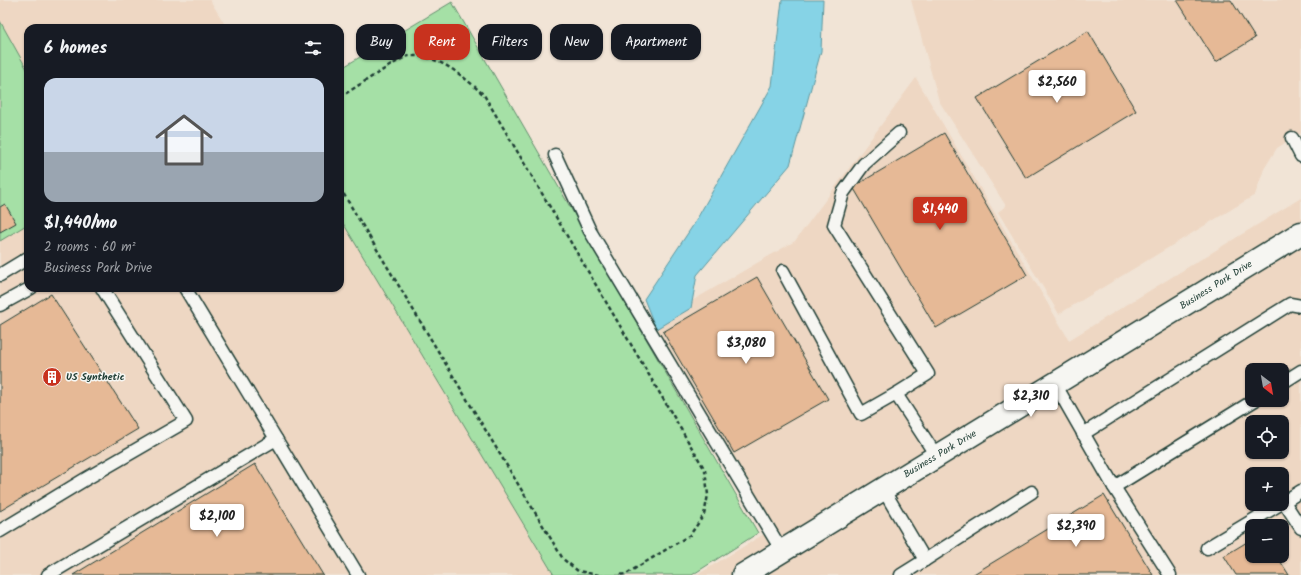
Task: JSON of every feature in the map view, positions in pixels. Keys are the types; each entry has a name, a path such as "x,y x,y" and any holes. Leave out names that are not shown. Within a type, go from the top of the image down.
{"street":[{"name":"Business Park Drive","path":"743,575 1301,233"}],"lane":[{"path":"783,271 861,414 928,374 834,225 843,193 864,164 899,133"},
{"path":"1292,138 1301,156"},
{"path":"555,155 590,231 782,551"},
{"path":"0,274 24,260"},
{"path":"0,305 24,292"},
{"path":"0,530 186,421 105,292"},
{"path":"187,292 358,575"},
{"path":"1083,434 1290,304 1301,306"},
{"path":"1289,379 1301,371"},
{"path":"1055,384 1114,487 1170,575"},
{"path":"896,394 937,456"},
{"path":"1114,487 1245,406"},
{"path":"48,575 276,439"},
{"path":"883,489 925,560"},
{"path":"1289,499 1301,491"},
{"path":"901,575 1032,492"},
{"path":"1207,548 1269,511"},
{"path":"1288,511 1301,528"}],"path":[{"path":"344,95 408,56 432,58 462,76 484,95 705,470 708,495 704,515 690,535 626,574 619,575"},
{"path":"344,195 563,559 578,571 599,575"}],"shaded area":[{"path":"0,0 210,0 225,24 24,24 24,292 344,292 344,224 554,575 0,575"},
{"path":"911,0 1301,0 1301,133 1277,148 1264,169 1255,195 1059,314 998,212 1006,206 939,101"},
{"path":"916,78 1069,340 1301,198 1301,575 697,575 769,531 647,327 795,241"}],"green space":[{"path":"452,2 465,24 415,24"},
{"path":"0,21 24,64 24,226 0,241"},
{"path":"414,25 414,60 470,60 470,33 478,47 478,60 485,60 758,533 692,575 554,575 344,225 344,67 356,59 406,60 406,30"}],"water":[{"path":"782,0 823,0 821,51 790,165 697,275 691,308 656,329 644,299 694,224 772,86"}],"building":[{"path":"1177,0 1231,0 1255,38 1216,62"},
{"path":"1088,31 1136,111 1026,178 977,98"},
{"path":"944,133 1027,275 936,328 853,187"},
{"path":"5,204 16,223 0,232 0,207"},
{"path":"757,277 828,399 734,453 663,332"},
{"name":"US Synthetic","path":"51,294 138,429 0,511 0,325"},
{"path":"255,464 323,575 73,575"},
{"path":"1104,495 1153,575 972,575"},
{"path":"1245,543 1245,563 1281,563 1289,575 1236,575 1224,556"}],"place":[{"name":"US Synthetic","path":"52,377"}]}
